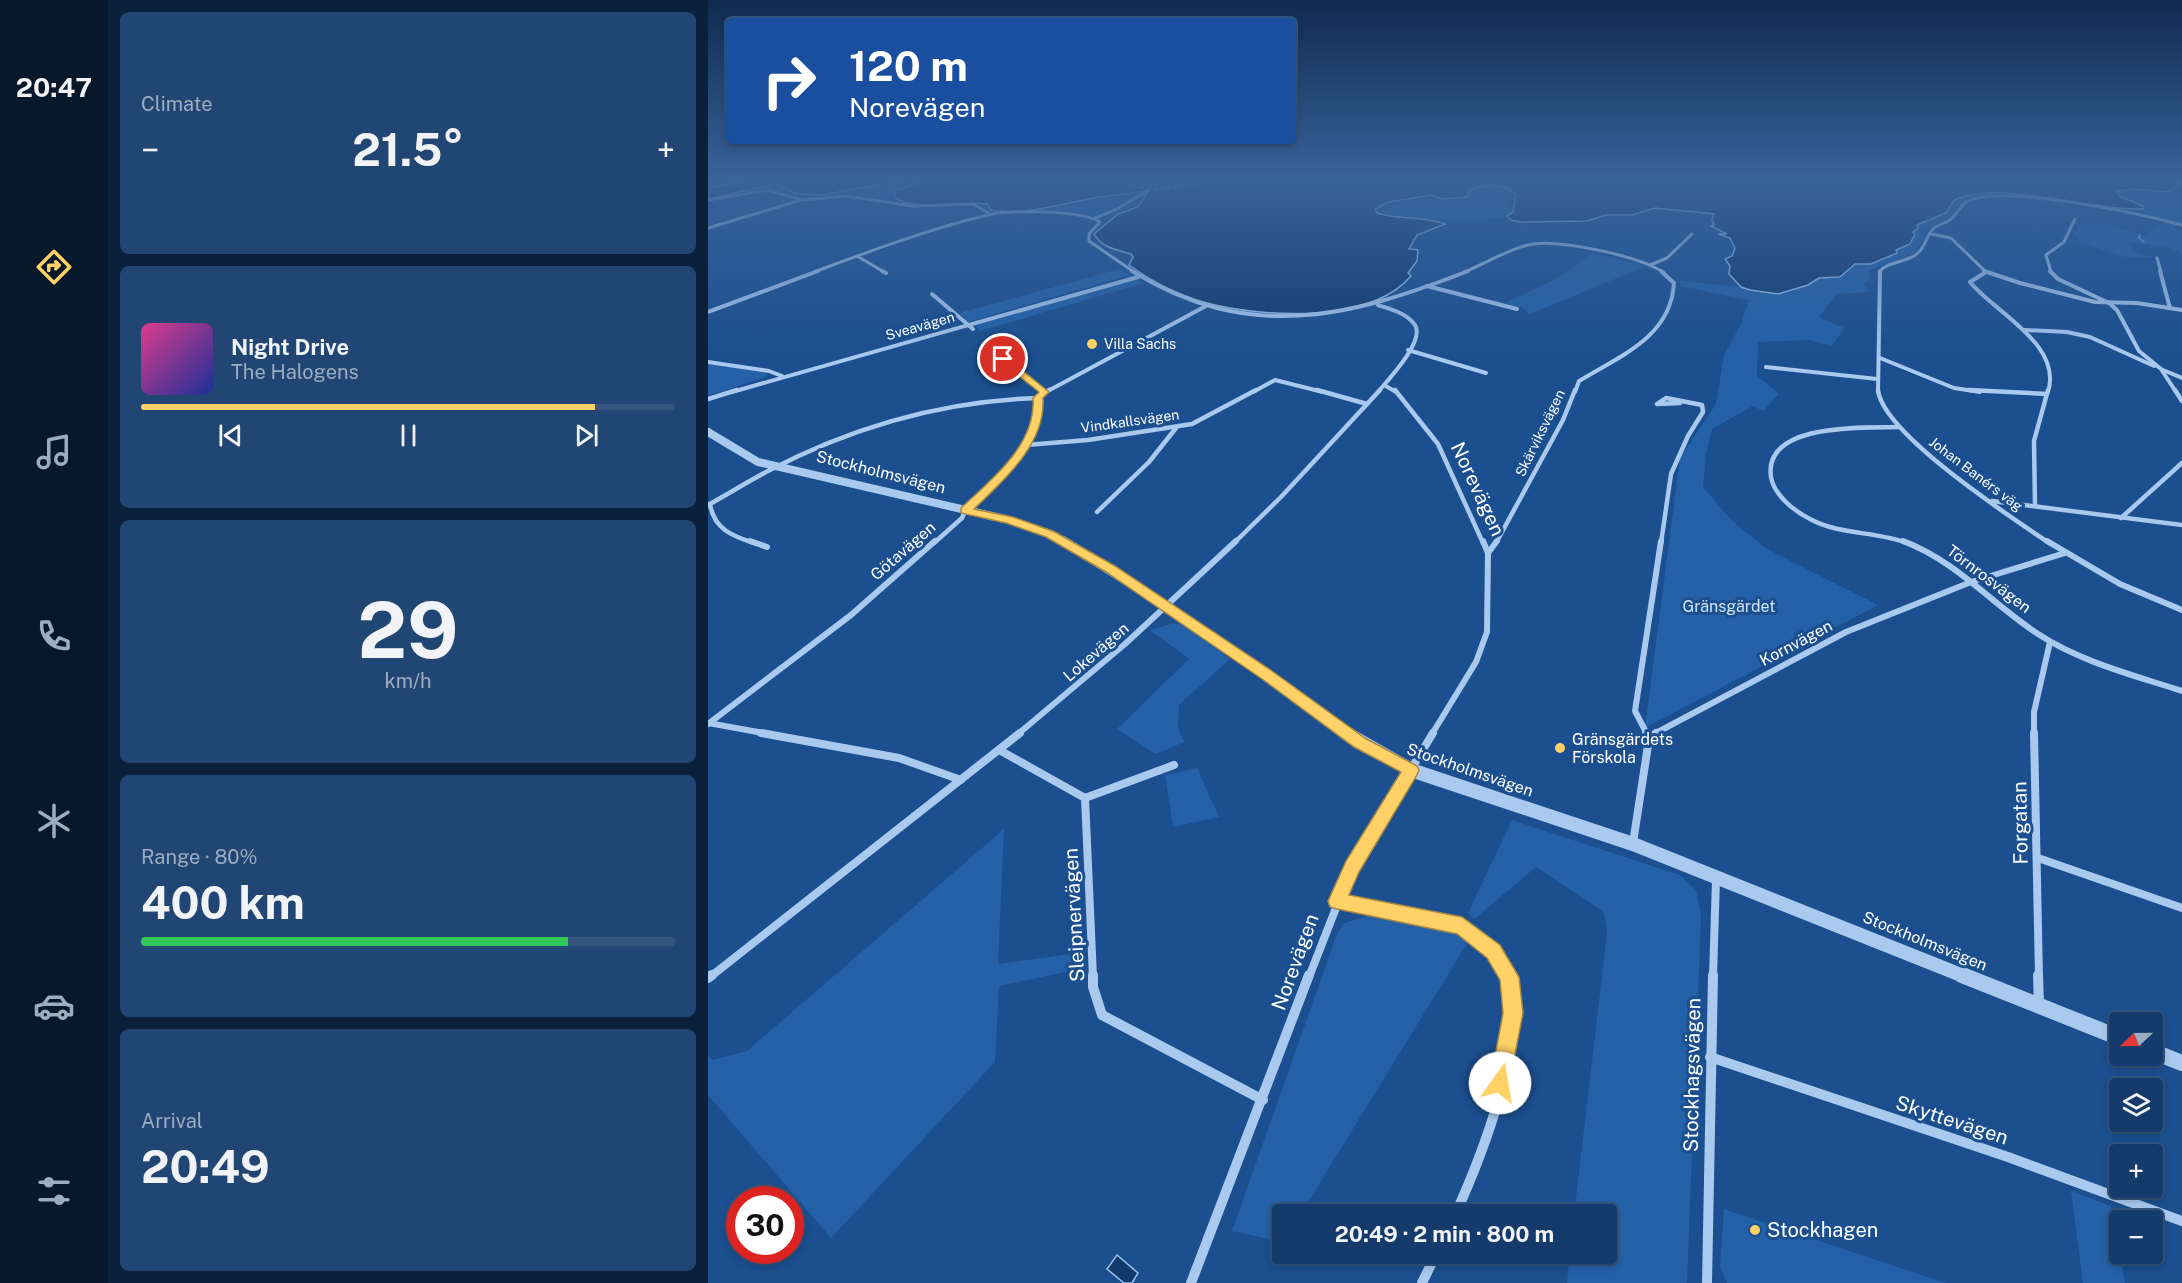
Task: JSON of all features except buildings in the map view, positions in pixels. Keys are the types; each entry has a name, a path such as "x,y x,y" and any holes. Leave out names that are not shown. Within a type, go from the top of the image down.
{"street":[{"path":"708,312 857,256 918,237"},
{"name":"Skärviksvägen","path":"1089,237 1089,241 1138,277 1206,306 1290,316 1330,314 1377,305 1533,244 1561,245 1622,256 1662,270 1674,282 1673,302 1664,320 1643,343 1579,381 1563,420 1501,536 1488,553"},
{"path":"1650,265 1677,251 1689,237"},
{"name":"Johan Banérs väg","path":"1929,237 1918,254 1884,267 1878,273 1880,358 1877,379 1881,404 1899,427 1989,501 2065,553 2120,585 2182,610"},
{"path":"1945,237 1951,238 1970,259 1986,272 2020,283 2109,303 2137,303 2182,310"},
{"path":"2066,237 2064,242 2046,255 2051,273 2058,279 2109,303 2117,310 2139,351 2160,369 2182,401"},
{"path":"857,256 886,273"},
{"path":"2157,258 2170,308"},
{"path":"1986,272 1970,282 1979,295 2024,330 2049,365 2051,382 2034,440 2035,506"},
{"name":"Sveavägen","path":"708,399 782,376 1138,277"},
{"path":"1426,285 1517,309"},
{"path":"932,294 973,329"},
{"name":"Lokevägen","path":"708,978 1000,751 1166,609 1303,474 1384,385 1408,350 1417,332 1415,325 1407,317 1377,305"},
{"path":"767,547 729,534 715,524 709,504 777,466 874,426 942,406 981,400 1038,398 1044,392 1100,365 1206,306"},
{"path":"2024,330 2067,332 2090,337 2182,378"},
{"path":"1408,350 1486,373"},
{"path":"1880,358 1933,380 1972,392 2047,394"},
{"path":"1003,359 1044,392"},
{"path":"708,362 769,371 782,376"},
{"path":"1766,367 1877,379"},
{"name":"Vindkallsvägen","path":"1026,445 1176,428 1192,424 1275,380 1367,404"},
{"name":"Norevägen","path":"1191,1283 1352,867 1484,645 1488,553 1438,444 1393,388 1384,385"},
{"name":"Götavägen","path":"708,724 851,615 962,518 965,511 1002,475 1026,445 1039,414 1038,398"},
{"path":"1633,844 1649,739 1635,711 1671,474 1688,436 1703,412 1702,405 1680,403"},
{"name":"Törnrosvägen","path":"1899,427 1806,434 1789,439 1775,449 1770,459 1768,469 1777,493 1792,508 1815,523 1844,530 1877,534 1910,543 1941,558 2050,642 2182,692"},
{"path":"1097,512 1149,462 1176,428"},
{"name":"Stockholmsvägen","path":"708,432 745,456 777,466 841,479 1009,520 1051,534 1110,569 1166,609 1267,675 1359,742 1411,770 1633,844 2109,1034"},
{"path":"2121,518 2181,466"},
{"path":"1989,501 2182,525"},
{"name":"Kornvägen","path":"1649,739 1655,733 1846,632 1971,582 2065,553"},
{"name":"Forgatan","path":"2039,1005 2034,712 2050,642"},
{"path":"708,724 899,758 961,780"},
{"path":"1000,751 1085,798 1174,765"},
{"name":"Sleipnervägen","path":"1085,798 1093,987 1102,1015 1263,1100"},
{"path":"2038,858 2182,908"},
{"name":"Stockhagsvägen","path":"1710,1280 1710,1057 1716,877"},
{"path":"1337,901 1462,926 1493,952 1509,977 1513,1013 1506,1061 1489,1127 1459,1204"},
{"path":"2163,1055 2182,1063"},
{"name":"Skyttevägen","path":"1710,1057 2008,1157 2182,1221"},
{"path":"1422,1283 1431,1264"}],"green space":[{"name":"Gränsgärdet","path":"1909,237 1924,237 1915,253 1869,270 1870,280 1864,283 1869,292 1837,294 1819,317 1844,328 1832,346 1809,340 1758,342 1757,376 1779,394 1763,411 1753,406 1712,429 1706,454 1703,487 1732,521 1767,549 1878,605 1645,728 1680,458 1716,404 1724,355 1741,324 1749,300 1680,286 1679,281 1741,287 1778,294 1808,285 1819,278 1835,278 1855,264 1883,259"},
{"path":"2079,237 2182,237 2182,253 2166,246 2127,243 2134,251 2151,257 2125,257 2078,242"},
{"path":"1592,253 1646,266 1530,314 1521,307 1505,303 1558,278"},
{"path":"1120,269 1130,275 968,322 959,313"},
{"path":"1136,279 1143,283 980,331 973,323"},
{"path":"708,364 763,371 768,376 708,396"},
{"path":"1171,624 1181,624 1230,659 1179,705 1178,728 1184,742 1156,754 1117,729 1189,659 1150,630"},
{"path":"1197,768 1219,817 1173,827 1165,775"},
{"path":"1512,820 1680,875 1696,890 1701,917 1687,1283 1567,1283 1569,1264 1617,1264 1617,1204 1575,1204 1607,933 1604,912 1536,867 1474,919 1468,913"},
{"path":"1004,829 998,964 1078,953 1079,969 999,986 995,1062 831,1238 804,1207 804,1186 786,1186 708,1095 708,1054 713,1060 747,1051"},
{"path":"1371,915 1450,931 1468,942 1307,1204 1272,1204 1272,1240 1232,1231 1337,934 1344,923"},
{"path":"2071,1191 2111,1206 2112,1210 2109,1210 2109,1264 2122,1264 2125,1283 2083,1283"},
{"name":"Stockhagen","path":"1724,1209 1946,1283 1727,1283 1720,1266"}],"shaded area":[{"path":"1096,237 1416,237 1409,249 1418,250 1417,261 1408,273 1411,276 1393,291 1371,302 1319,313 1291,313 1238,309 1215,305 1181,294 1159,284 1129,265 1133,257 1131,254 1110,248"},
{"path":"1727,237 1914,237 1910,244 1896,250 1897,253 1871,264 1855,264 1840,277 1819,278 1808,285 1778,294 1741,287 1729,274 1730,266 1725,259 1732,256 1735,248 1730,238"},
{"path":"1117,1255 1138,1273 1132,1283 1124,1283 1107,1269"}],"waterway":[{"path":"2139,237 2144,242"}],"place":[{"name":"Villa Sachs","path":"1092,344"},
{"name":"Gränsgärdets Förskola","path":"1560,748"},
{"name":"Stockhagen","path":"1755,1230"}],"route":[{"path":"1003,359 1044,392 1038,398 1039,414 1026,445 1002,475 965,511 1009,520 1051,534 1110,569 1166,609 1267,675 1359,742 1411,770 1392,797 1352,867 1337,901 1462,926 1493,952 1509,977 1513,1013 1506,1061 1500,1083"}]}
